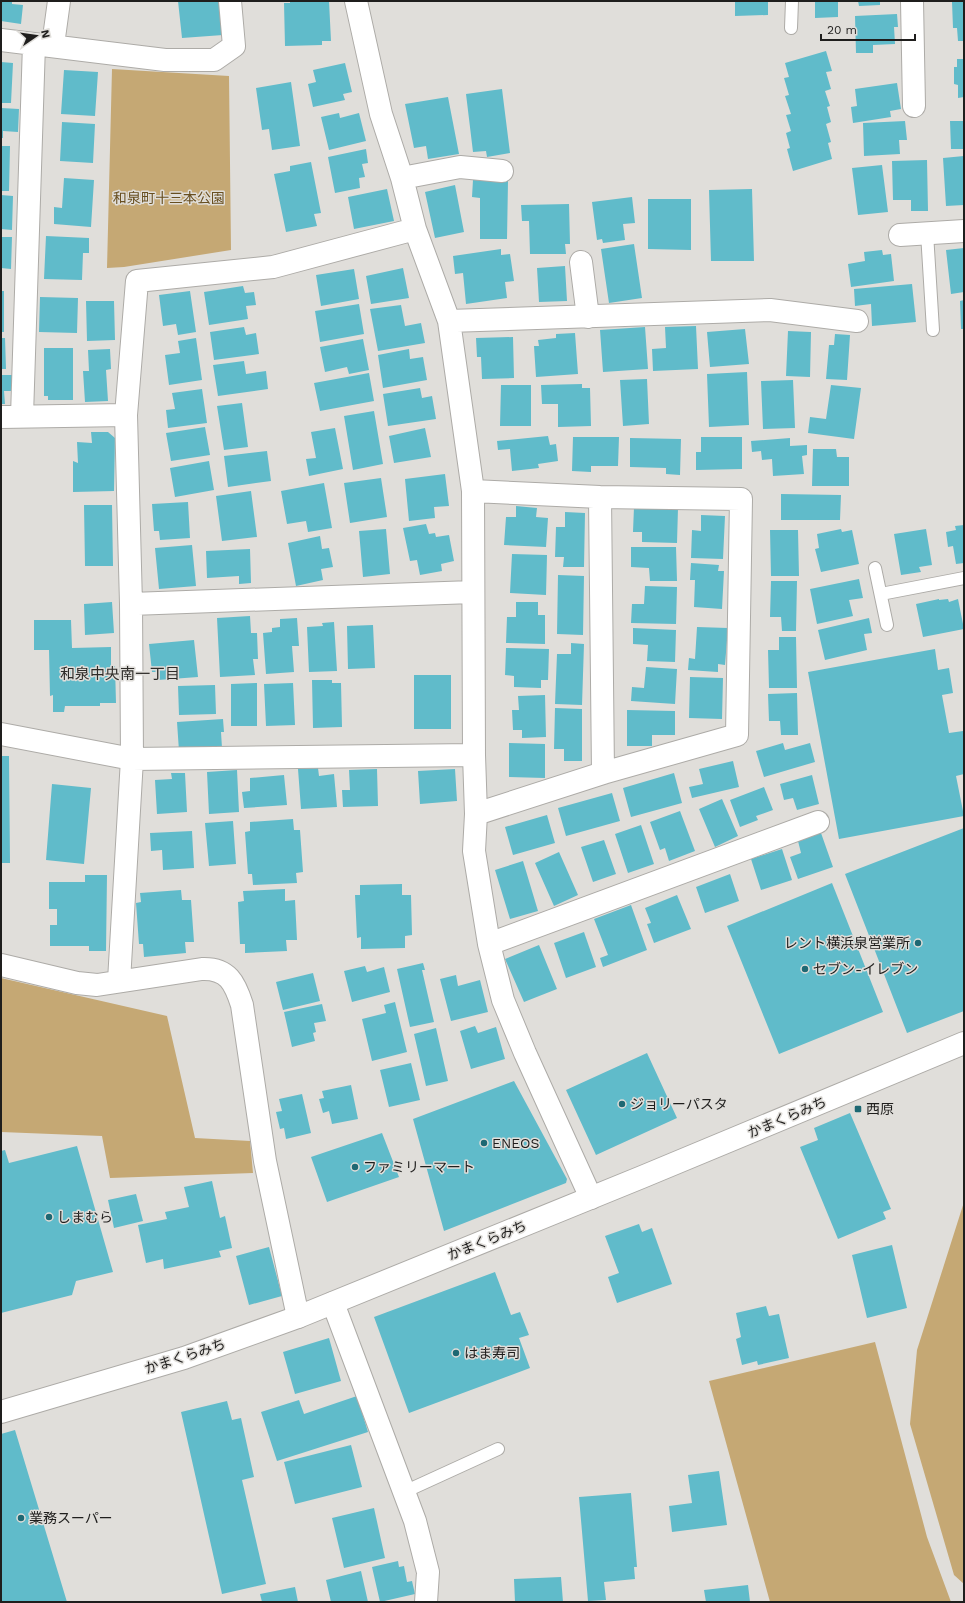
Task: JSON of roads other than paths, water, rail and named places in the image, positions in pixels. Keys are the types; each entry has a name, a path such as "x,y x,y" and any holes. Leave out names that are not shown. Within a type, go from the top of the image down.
{"street":[{"path":"22,416 43,44 59,1"},
{"path":"1,40 165,60 214,60 234,46 230,1"},
{"path":"356,1 380,114 402,178 415,229 449,322 473,491 474,755 476,814 474,851 489,944 503,1000 525,1053 591,1198"},
{"path":"912,1 914,106"},
{"path":"402,178 460,167 502,171"},
{"path":"119,981 132,759 131,604 126,415 137,281 273,267 415,229"},
{"path":"900,235 964,231"},
{"path":"581,262 588,317"},
{"path":"449,322 770,310 857,321"},
{"path":"1,417 126,415"},
{"path":"473,491 600,497 741,499 737,735 604,773 476,814"},
{"path":"600,497 604,773"},
{"path":"131,604 473,592"},
{"path":"1,734 132,759 474,755"},
{"path":"489,944 818,822"},
{"path":"1,965 77,983 97,985 213,968 221,971 231,980 238,992 242,1005 265,1160 298,1317"},
{"name":"かまくらみち","path":"1,1412 184,1358 298,1317 591,1198 964,1043"},
{"path":"334,1303 415,1521 428,1572 426,1602"}],"lane":[{"path":"791,28 792,1"},
{"path":"927,233 933,330"},
{"path":"875,568 887,625"},
{"path":"881,594 964,578"},
{"path":"404,1492 498,1448"}],"place":[{"name":"レント横浜泉営業所","path":"918,943"},
{"name":"セブン-イレブン","path":"805,969"},
{"name":"ジョリーパスタ","path":"622,1104"},
{"name":"西原","path":"858,1109"},
{"name":"ENEOS","path":"484,1143"},
{"name":"ファミリーマート","path":"355,1167"},
{"name":"しまむら","path":"49,1217"},
{"name":"はま寿司","path":"456,1353"},
{"name":"業務スーパー","path":"21,1518"}],"district":[{"name":"和泉中央南一丁目","path":"120,674"}],"park label":[{"name":"和泉町十三本公園","path":"169,198"}]}
